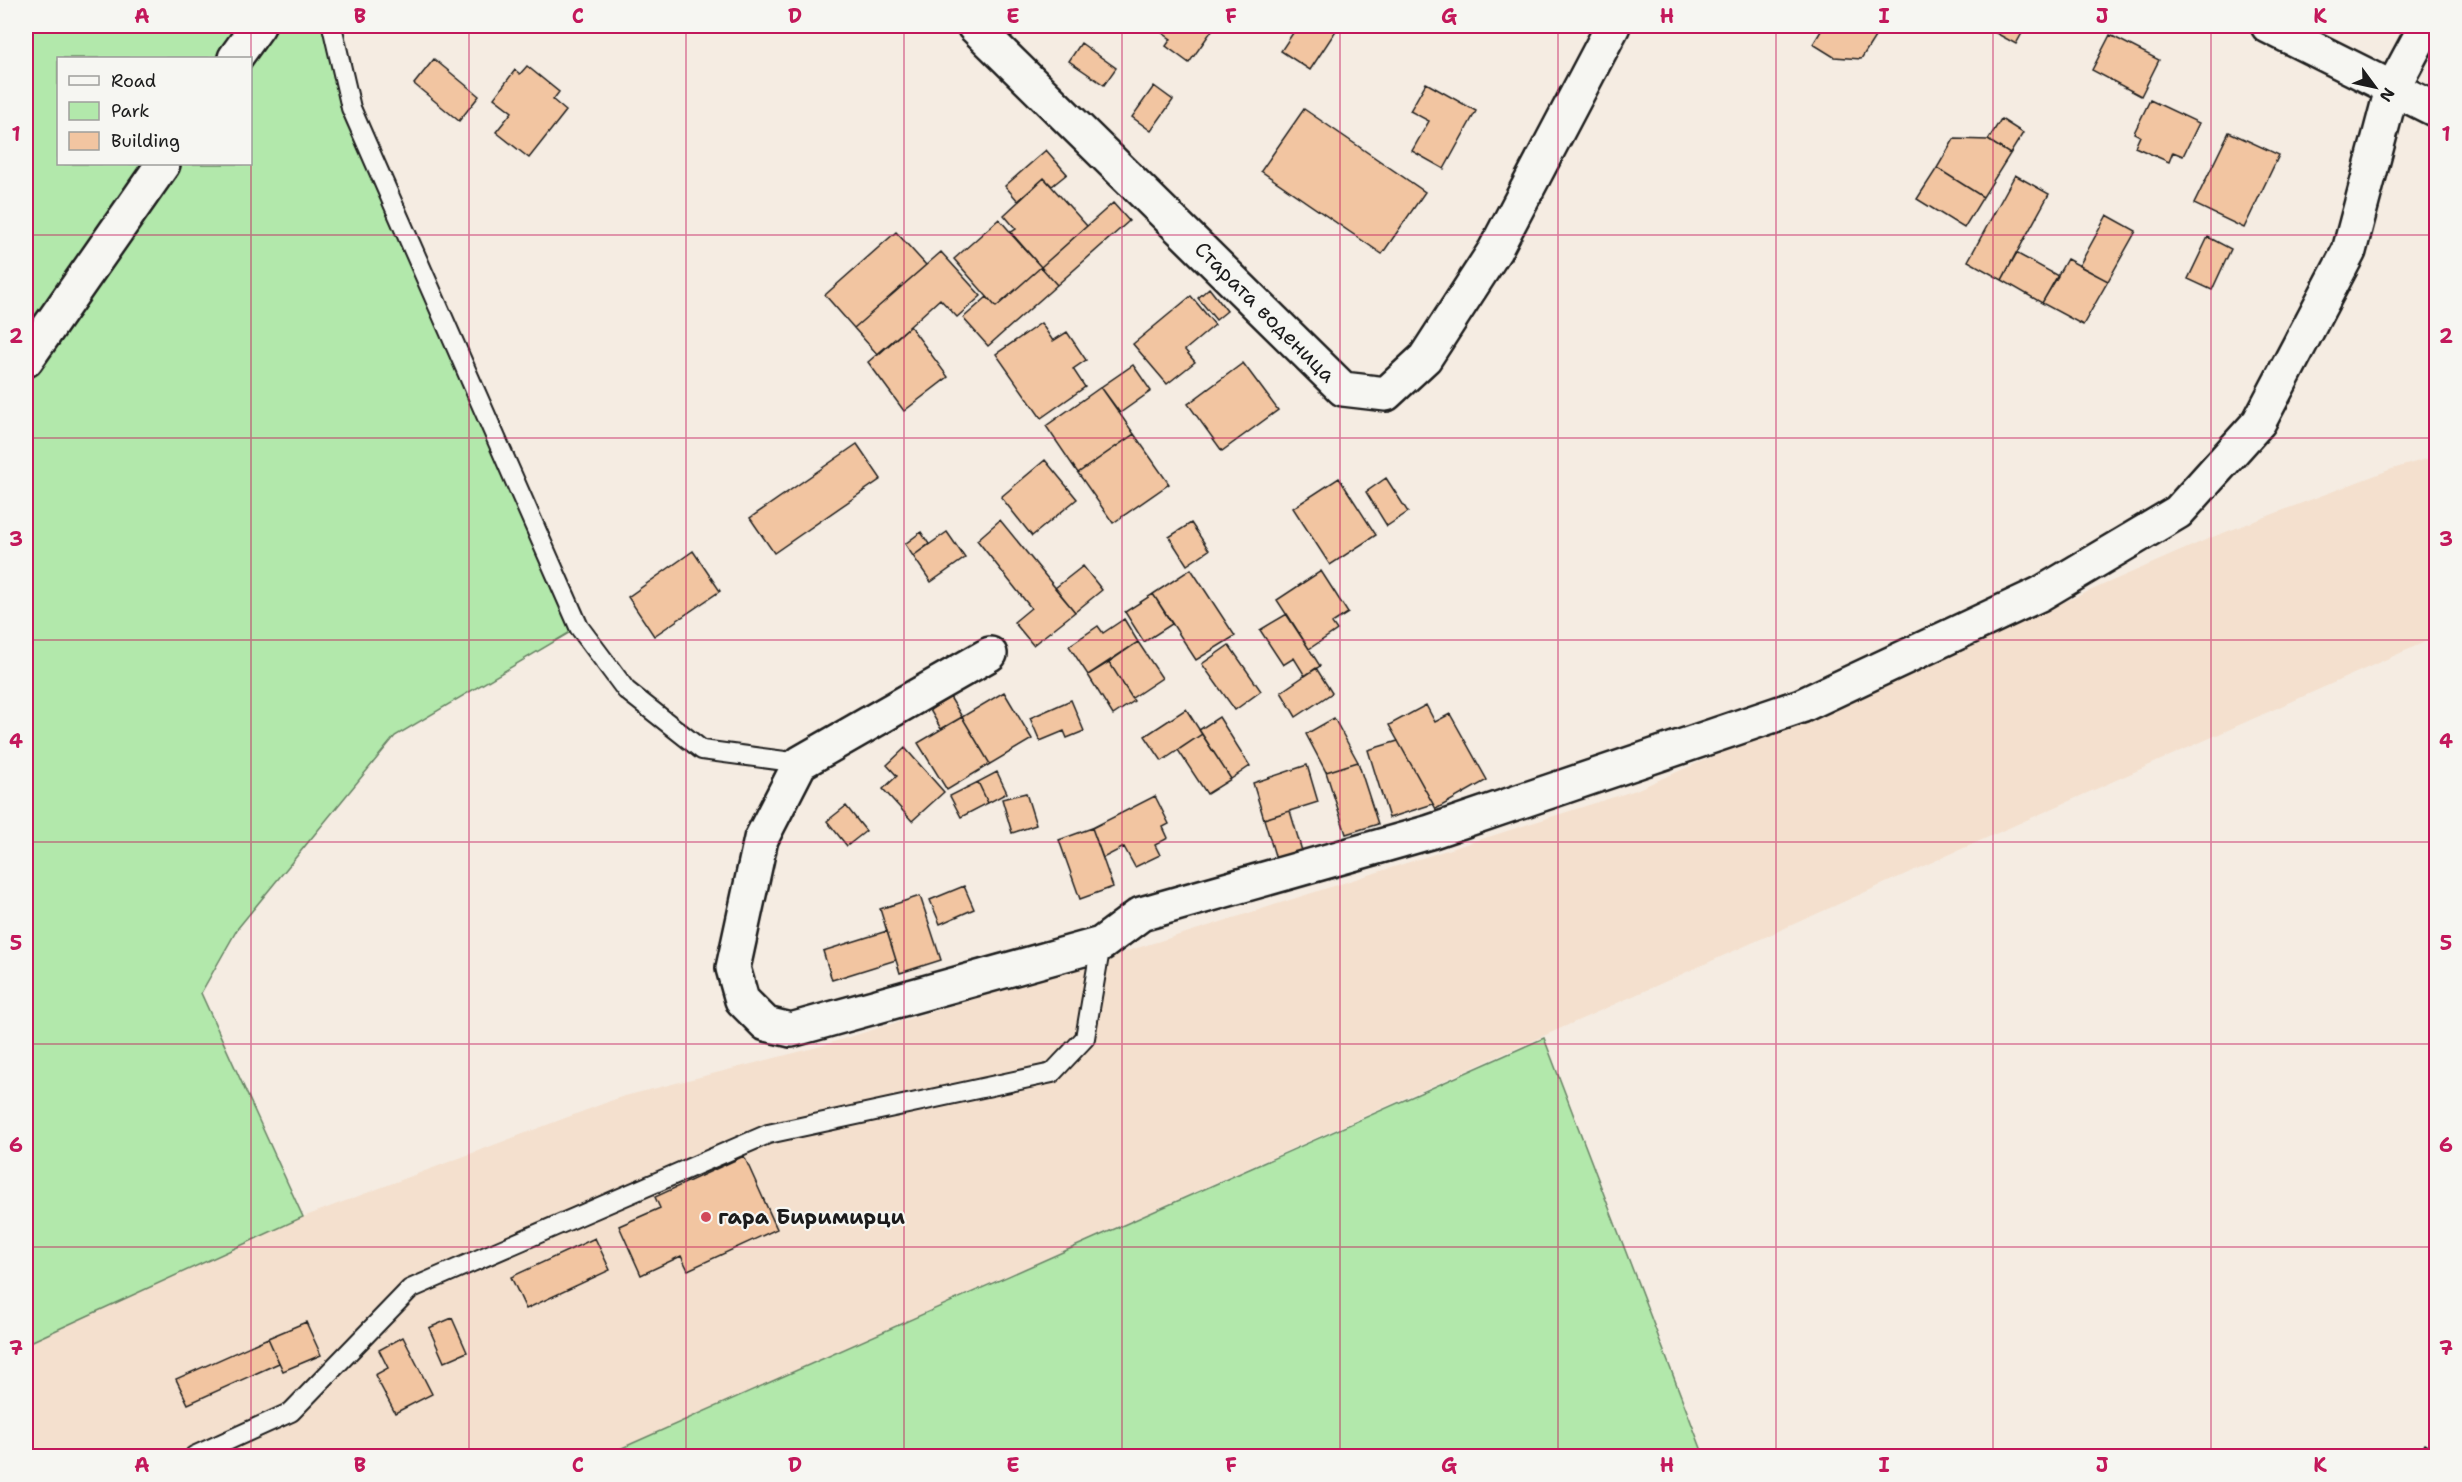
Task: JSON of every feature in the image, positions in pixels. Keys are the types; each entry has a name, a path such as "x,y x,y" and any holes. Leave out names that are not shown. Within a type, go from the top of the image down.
{"street":[{"path":"236,57 258,26"},
{"name":"Старата воденица","path":"974,26 1343,389 1386,394 1425,358 1495,250 1613,26"},
{"path":"2268,26 2436,110"},
{"path":"990,654 800,763 760,839 733,968 742,1000 766,1024 791,1030 1101,944 1141,914 1430,832 1801,706 2040,594 2178,512 2259,422 2349,251 2392,89 2426,26"},
{"path":"26,360 162,165"}],"lane":[{"path":"332,26 351,108 579,627 626,690 702,750 800,763"},
{"path":"194,1456 291,1412 410,1289 768,1134 1052,1073 1084,1038 1101,944"}],"shaded area":[{"path":"2436,456 2436,637 604,1456 26,1456 26,1344 303,1217 621,1097 814,1048 1636,790 2210,538 2389,470"}],"green space":[{"path":"26,26 332,26 351,108 579,627 395,736 238,928 201,993 303,1217 26,1344"},
{"path":"1544,1038 1704,1456 604,1456"}],"building":[{"path":"1152,26 1215,26 1189,63 1166,46 1171,39"},
{"path":"1289,26 1332,26 1337,29 1310,70 1281,51 1295,30"},
{"path":"1824,26 1878,26 1880,29 1861,59 1834,57 1813,44"},
{"path":"1983,26 2026,26 2016,44"},
{"path":"2110,35 2159,60 2141,96 2092,70"},
{"path":"1081,43 1116,68 1104,85 1069,61"},
{"path":"434,59 479,96 459,121 414,84"},
{"path":"527,66 559,92 553,100 566,111 529,158 496,132 512,112 494,98 515,70 520,74"},
{"path":"1426,83 1476,111 1444,169 1412,151 1429,121 1410,111"},
{"path":"1154,86 1173,100 1151,131 1132,117"},
{"path":"2150,100 2199,123 2183,156 2173,152 2169,162 2135,147 2140,136 2134,133"},
{"path":"1304,109 1425,192 1382,254 1261,171"},
{"path":"2001,119 2023,133 2010,154 1988,140"},
{"path":"2229,132 2279,155 2244,228 2194,204"},
{"path":"1954,139 1988,140 2010,154 1983,197 1937,168"},
{"path":"1046,150 1067,174 1052,186 1044,178 1018,201 1005,186"},
{"path":"1937,168 1983,197 1964,228 1917,199"},
{"path":"2015,175 2049,194 2002,280 1968,261"},
{"path":"1044,178 1087,226 1041,267 1010,233 1016,229 1004,215"},
{"path":"1113,203 1129,221 1057,285 1041,267"},
{"path":"2107,215 2136,231 2108,281 2079,266"},
{"path":"999,219 1041,267 996,307 954,259"},
{"path":"896,232 926,265 854,328 825,295"},
{"path":"2208,237 2231,249 2212,290 2188,279"},
{"path":"941,252 981,296 957,317 940,299 878,355 854,328"},
{"path":"2016,253 2058,276 2042,303 2002,280"},
{"path":"2067,259 2108,281 2083,325 2042,303"},
{"path":"1041,267 1057,285 988,346 963,318 987,297 996,307"},
{"path":"1209,288 1227,311 1216,320 1198,298"},
{"path":"1191,296 1215,325 1185,350 1195,362 1167,384 1133,344"},
{"path":"1041,323 1053,341 1067,332 1086,360 1073,369 1085,387 1041,418 996,354"},
{"path":"910,326 948,377 904,411 868,362"},
{"path":"1243,363 1278,410 1222,451 1188,404"},
{"path":"1133,365 1151,391 1120,413 1101,387"},
{"path":"1101,387 1134,434 1078,473 1046,426"},
{"path":"1134,434 1169,484 1113,523 1078,473"},
{"path":"857,444 881,479 774,553 750,518"},
{"path":"1045,460 1077,499 1032,536 1001,497"},
{"path":"1339,478 1376,535 1330,565 1293,508"},
{"path":"1386,478 1408,512 1387,526 1366,492"},
{"path":"1000,520 1075,612 1033,645 1014,622 1031,608 977,540"},
{"path":"1191,523 1209,550 1187,565 1169,537"},
{"path":"921,532 929,544 913,556 905,544"},
{"path":"947,532 965,558 931,582 913,556"},
{"path":"693,551 720,591 654,636 628,597"},
{"path":"1083,566 1102,590 1075,612 1055,588"},
{"path":"1191,569 1235,636 1196,660 1153,594"},
{"path":"1321,571 1348,613 1332,623 1337,630 1309,649 1277,600"},
{"path":"1153,594 1172,624 1144,642 1125,612"},
{"path":"1287,614 1320,666 1305,676 1294,658 1283,665 1260,630"},
{"path":"1124,619 1138,642 1088,675 1069,646 1098,626 1103,633"},
{"path":"1138,642 1162,678 1132,698 1109,662"},
{"path":"1229,645 1261,691 1235,710 1202,664"},
{"path":"1109,662 1134,701 1113,715 1088,675"},
{"path":"1316,668 1332,693 1296,717 1281,692"},
{"path":"1004,692 1032,739 990,764 962,717"},
{"path":"950,697 962,717 941,729 930,710"},
{"path":"1071,700 1084,731 1067,738 1064,731 1040,741 1030,718"},
{"path":"1426,705 1435,722 1450,714 1487,780 1436,809 1389,725"},
{"path":"1186,709 1202,734 1162,761 1145,736"},
{"path":"962,717 990,764 947,790 918,743"},
{"path":"1219,717 1250,766 1231,779 1199,730"},
{"path":"1334,718 1358,762 1326,772 1306,734"},
{"path":"1202,734 1231,779 1207,794 1178,750"},
{"path":"1398,741 1433,804 1389,818 1368,750"},
{"path":"905,748 944,792 912,821 883,789 897,776 887,765"},
{"path":"1358,762 1378,824 1346,834 1326,772"},
{"path":"1307,765 1318,802 1264,819 1253,783"},
{"path":"997,772 1007,793 988,803 978,782"},
{"path":"978,782 988,803 961,817 950,796"},
{"path":"1026,793 1036,825 1012,833 1002,799"},
{"path":"1155,796 1169,824 1163,827 1168,838 1155,845 1160,855 1135,867 1124,847 1103,858 1092,828"},
{"path":"846,806 866,831 847,846 827,821"},
{"path":"1290,811 1302,851 1276,859 1264,819"},
{"path":"1092,828 1113,887 1080,899 1059,840"},
{"path":"964,886 974,909 940,924 930,900"},
{"path":"920,896 941,960 900,973 880,909"},
{"path":"887,931 896,960 832,980 823,951"},
{"name":"гара Биримирци","path":"744,1156 777,1229 688,1270 681,1256 641,1275 619,1226 660,1208 655,1197"},
{"path":"595,1238 610,1270 526,1309 511,1277"},
{"path":"452,1318 467,1352 444,1362 429,1328"},
{"path":"306,1322 321,1355 283,1371 268,1338"},
{"path":"403,1337 432,1394 395,1413 375,1375 388,1368 379,1350"},
{"path":"268,1338 279,1363 188,1404 176,1379"},
{"path":"2425,1444 2436,1451 2436,1456 2417,1456"}],"place":[{"name":"гара Биримирци","path":"706,1217"}]}
